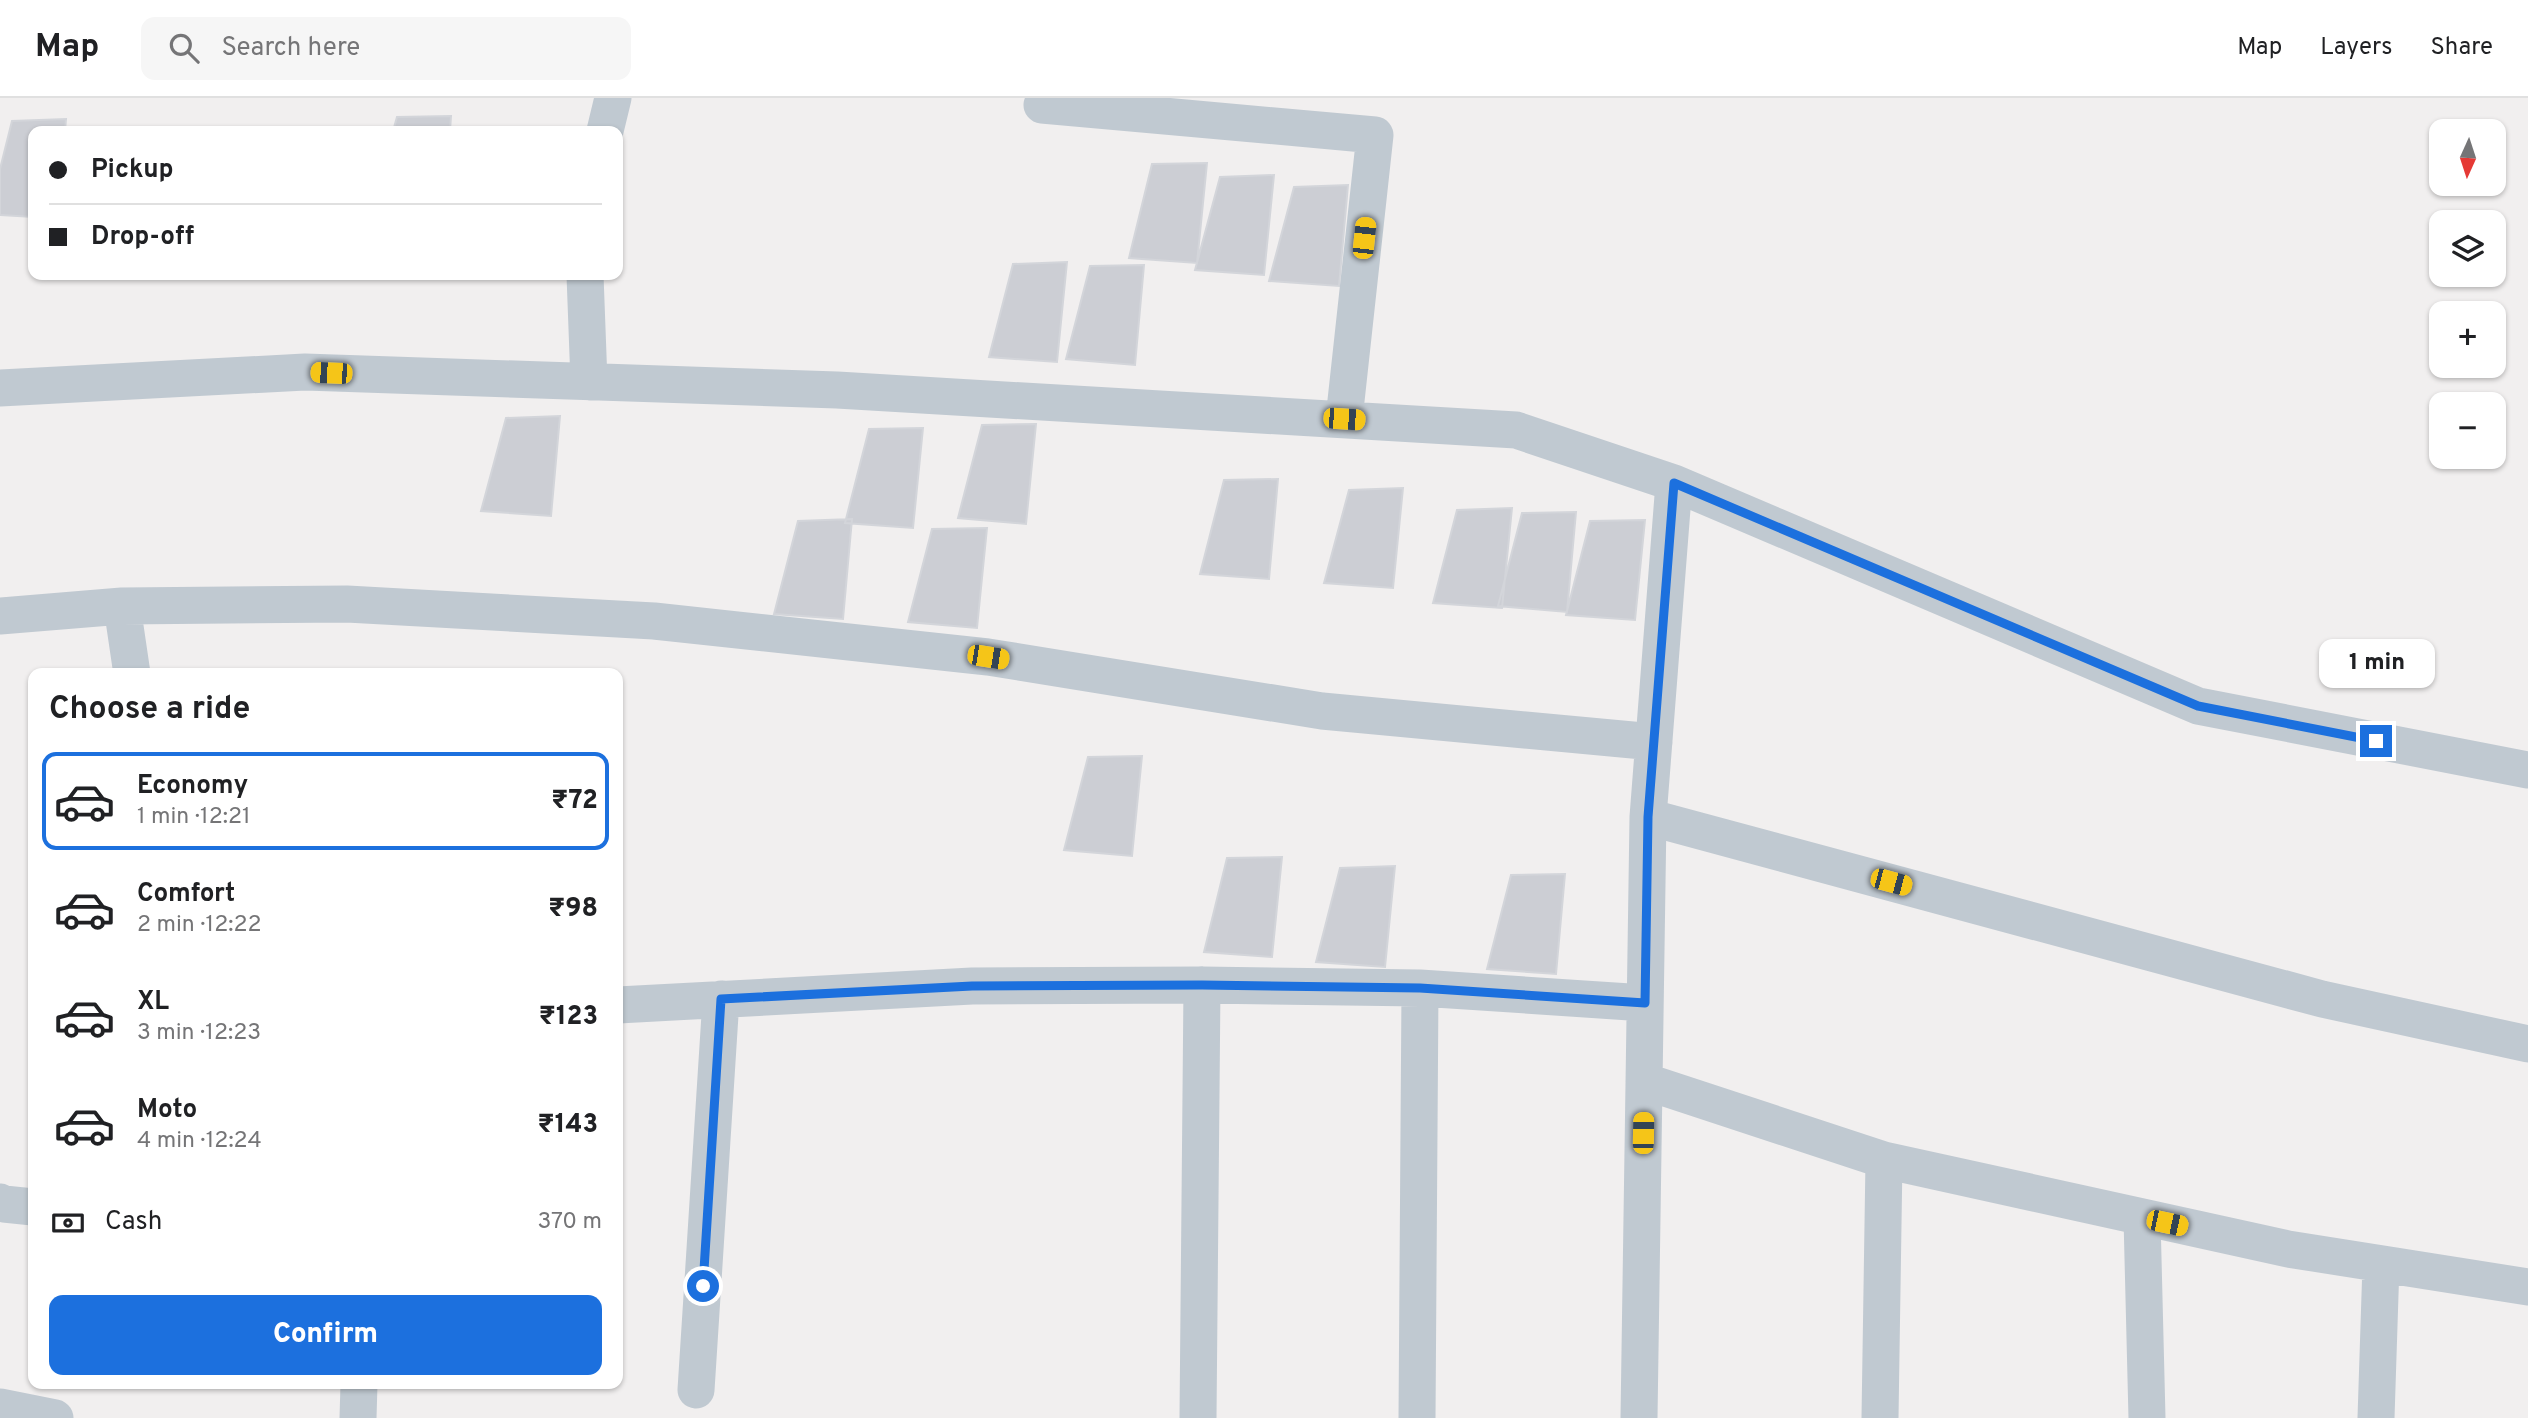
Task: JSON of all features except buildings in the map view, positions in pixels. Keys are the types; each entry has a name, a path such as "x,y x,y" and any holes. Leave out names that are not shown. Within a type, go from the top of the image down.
{"street":[{"path":"606,126 613,98"},
{"path":"1042,105 1375,135 1344,419"},
{"path":"585,280 589,382"},
{"path":"0,388 305,372 837,390 1516,430 1674,483 2198,706 2528,771"},
{"path":"1639,1418 1648,817 1674,483"},
{"path":"0,616 122,606 347,604 654,621 988,657 1322,711 1654,742"},
{"path":"122,606 131,668"},
{"path":"1648,817 2322,999 2528,1044"},
{"path":"623,1005 972,986 1202,985 1420,988 1645,1003"},
{"path":"1198,1418 1202,985"},
{"path":"1417,1418 1420,988"},
{"path":"696,1390 721,999"},
{"path":"1644,1081 1884,1160 2288,1249 2528,1287"},
{"path":"1880,1418 1884,1160"},
{"path":"0,1202 28,1207"},
{"path":"2143,1217 2147,1418"},
{"path":"2376,1418 2381,1264"},
{"path":"358,1418 359,1389"},
{"path":"0,1407 55,1418"}],"route":[{"path":"703,1286 721,999 972,986 1202,985 1420,988 1645,1003 1648,817 1674,483 2198,706 2376,741"}]}
